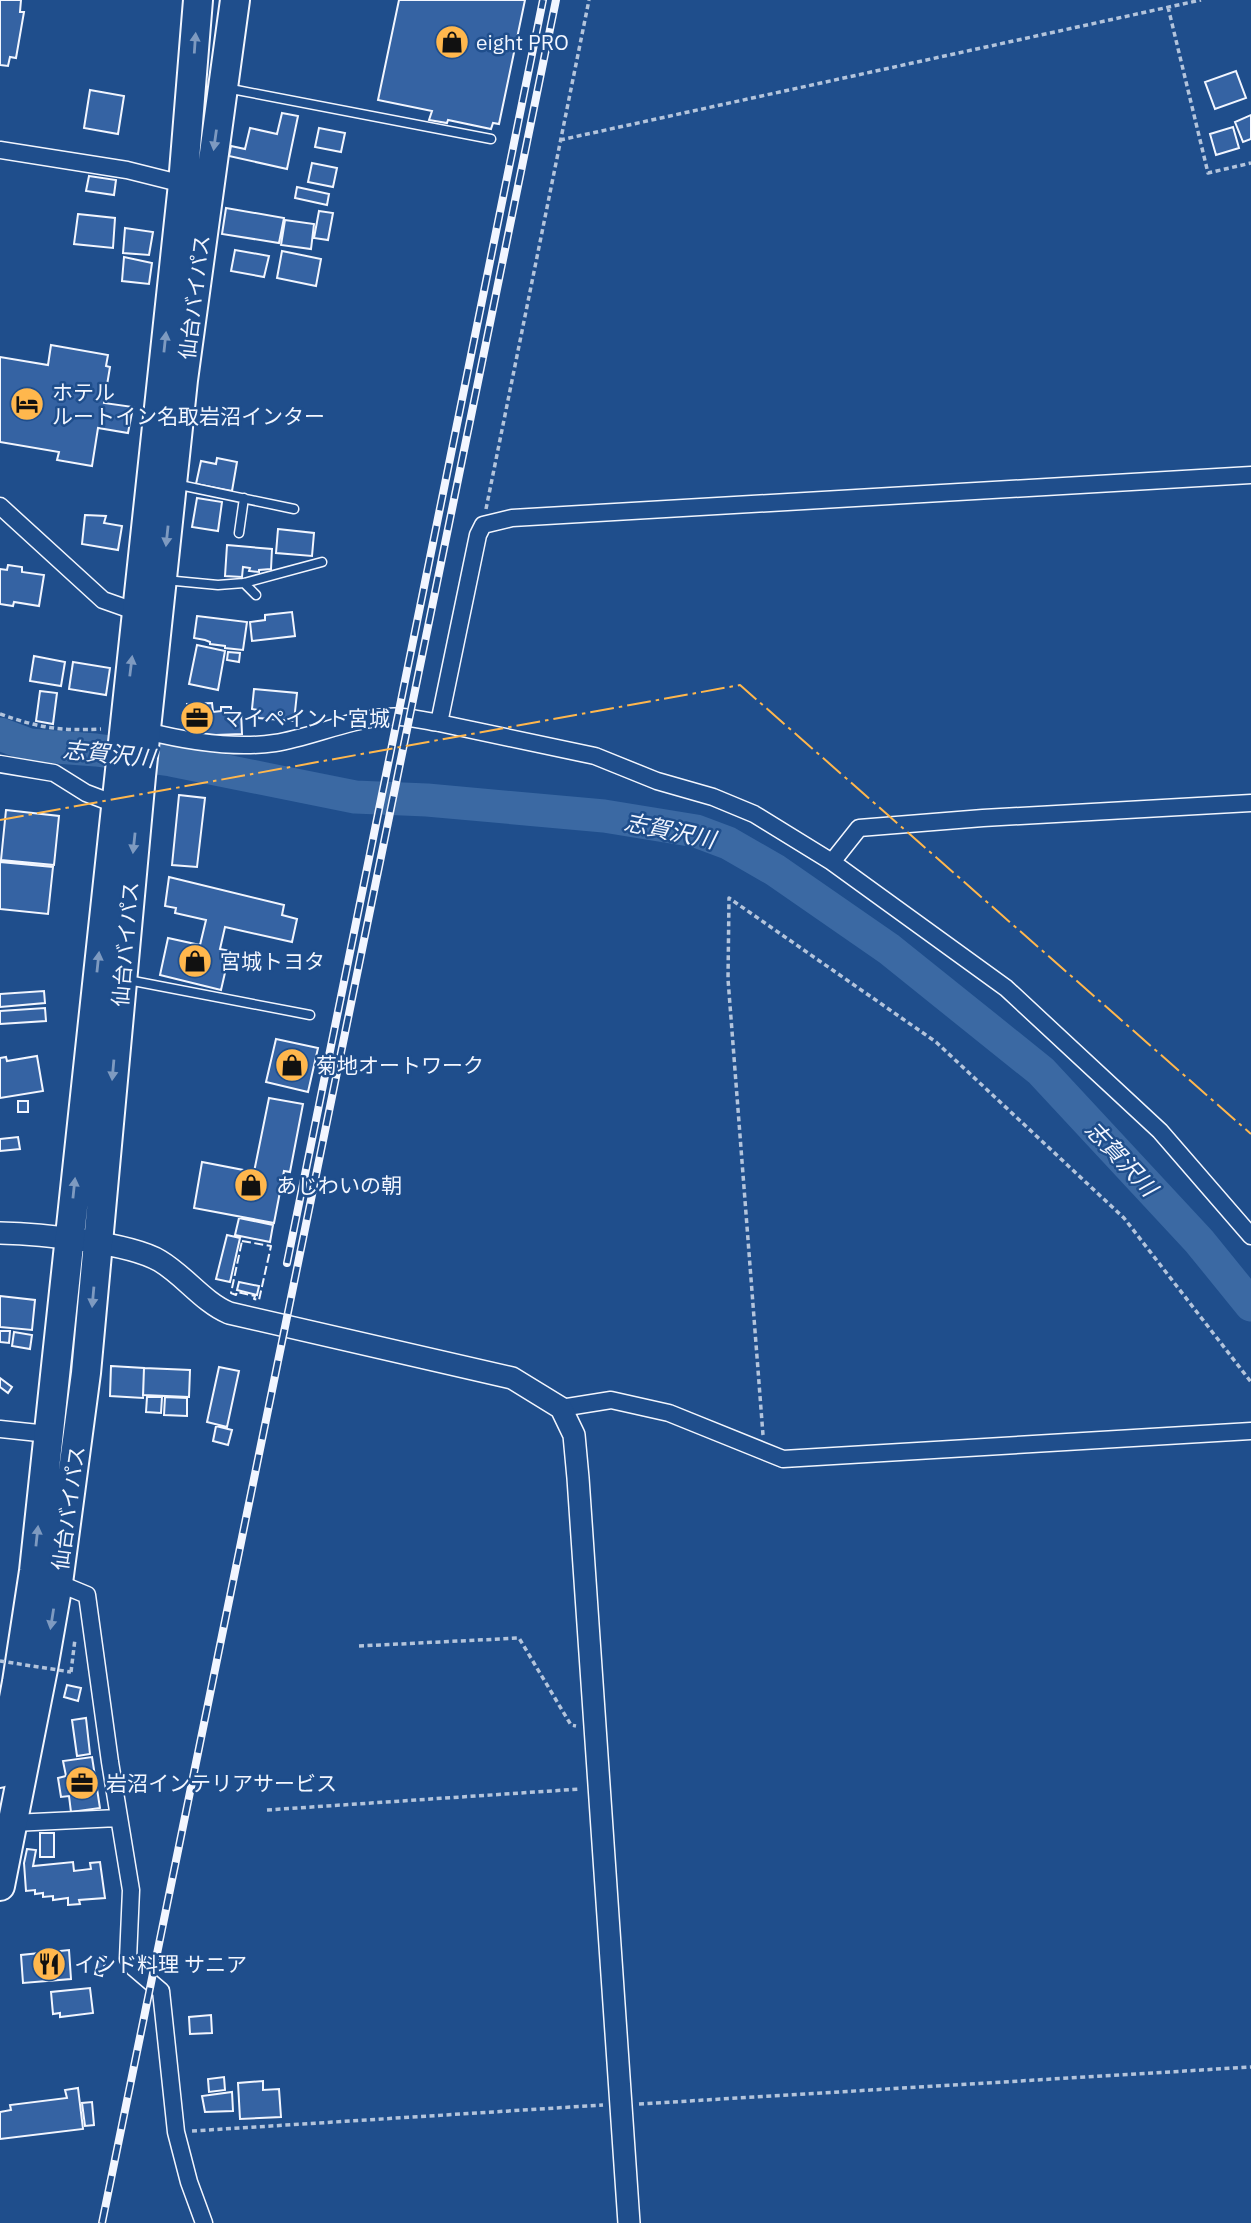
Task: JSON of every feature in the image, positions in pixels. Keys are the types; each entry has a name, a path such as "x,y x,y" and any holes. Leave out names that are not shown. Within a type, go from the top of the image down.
{"highway":[{"name":"仙台バイパス","path":"135,733 137,611 183,184 198,0"},
{"name":"仙台バイパス","path":"0,1886 58,1583 86,1373 121,979 130,775 162,579 190,324 235,0"},
{"name":"仙台バイパス","path":"0,1773 7,1674 34,1571 115,804 130,775"}],"street":[{"path":"0,150 127,170 183,184"},
{"path":"439,723 478,535 483,525 512,518 1251,475"},
{"path":"0,506 103,600 137,611"},
{"path":"135,733 253,744 274,743 351,722 388,716 439,723 594,756 754,814 832,862 1006,988 1160,1131 1251,1236"},
{"path":"0,764 54,773 86,793 115,804"},
{"path":"832,862 859,828 1251,803"},
{"path":"0,1233 36,1234 124,1248 158,1260 187,1280 219,1309 229,1313 512,1378 561,1408 574,1435 629,2223"},
{"path":"561,1408 611,1400 668,1413 783,1459 1251,1431"},
{"path":"0,1429 48,1434"},
{"path":"58,1583 87,1595 118,1818 131,1890 128,1959 134,1968 161,1991 176,2132 204,2223"},
{"path":"13,1823 118,1818"}],"lane":[{"path":"222,88 491,139"},
{"path":"172,483 294,509"},
{"path":"239,533 244,498"},
{"path":"162,579 218,585 244,583 322,562"},
{"path":"244,583 256,595"},
{"path":"121,979 310,1015"}],"path":[{"path":"483,525 589,0"},
{"path":"560,140 1201,0"},
{"path":"1168,7 1208,173 1251,163"},
{"path":"0,714 30,725 61,730 135,733"},
{"path":"764,1451 728,979 729,898 936,1042 1124,1218 1251,1382"},
{"path":"359,1646 519,1638 571,1726 595,1725"},
{"path":"7,1674 71,1672"},
{"path":"267,1810 599,1788"},
{"path":"176,2132 1251,2067"}],"building":[{"path":"0,0 21,0 20,12 24,12 16,58 10,57 8,66 0,65"},
{"path":"399,0 525,0 499,124 493,123 491,129 448,120 447,123 429,120 432,111 378,100"},
{"path":"1236,71 1246,98 1215,109 1205,82"},
{"path":"90,90 124,96 118,134 84,128"},
{"path":"282,113 298,116 287,169 229,156 231,146 245,149 250,128 277,134"},
{"path":"1251,115 1251,139 1243,142 1235,122"},
{"path":"1233,127 1239,148 1216,155 1210,134"},
{"path":"319,128 345,133 341,152 315,147"},
{"path":"312,163 337,168 333,187 308,182"},
{"path":"89,176 116,180 114,195 86,191"},
{"path":"297,187 329,194 327,205 295,198"},
{"path":"226,208 284,218 279,243 222,234"},
{"path":"319,211 333,213 328,240 314,238"},
{"path":"78,214 115,218 113,248 74,244"},
{"path":"285,220 314,224 311,249 281,245"},
{"path":"125,228 153,232 149,255 123,253"},
{"path":"235,250 269,256 264,277 231,271"},
{"path":"282,251 321,259 316,286 277,278"},
{"path":"124,257 152,263 149,284 122,281"},
{"path":"51,345 108,355 106,366 110,367 104,403 133,407 128,433 98,428 92,466 57,460 59,452 0,442 0,357 48,365"},
{"path":"217,458 237,462 232,491 196,484 201,461 216,464"},
{"path":"197,498 222,502 218,531 192,527"},
{"path":"85,515 106,516 104,523 122,526 118,550 82,544"},
{"path":"278,529 314,533 312,556 276,553"},
{"path":"227,545 272,549 271,569 259,572 243,567 242,577 225,576"},
{"path":"8,565 22,567 22,572 44,575 39,606 14,602 13,606 0,604 0,569 7,570"},
{"path":"292,612 295,636 252,641 250,622 265,620 265,615"},
{"path":"197,616 247,622 243,650 225,648 194,638"},
{"path":"197,645 225,651 218,690 189,684"},
{"path":"228,652 240,653 239,662 227,660"},
{"path":"34,656 65,662 61,686 30,681"},
{"path":"73,662 110,668 106,695 69,689"},
{"path":"254,689 297,693 294,721 258,718 258,710 252,709"},
{"path":"40,691 57,693 53,724 36,721"},
{"path":"212,703 213,712 221,711 221,707 241,711 242,734 188,736 187,704"},
{"path":"179,795 205,798 197,867 172,865"},
{"path":"6,810 59,816 54,865 1,860"},
{"path":"0,862 53,867 48,914 0,909"},
{"path":"169,877 284,905 282,915 297,919 292,942 225,927 220,949 230,951 221,990 160,975 168,938 200,945 206,920 175,913 176,908 165,906"},
{"path":"44,991 45,1003 0,1007 0,994"},
{"path":"45,1008 46,1021 0,1024 0,1011"},
{"path":"276,1039 318,1048 308,1092 266,1082"},
{"path":"37,1056 43,1091 0,1098 0,1058 6,1057 7,1061"},
{"path":"269,1098 303,1104 290,1172 284,1171 274,1223 194,1208 202,1162 254,1172"},
{"path":"18,1101 28,1101 28,1112 18,1112"},
{"path":"18,1137 20,1149 0,1151 0,1139"},
{"path":"239,1218 273,1225 270,1242 235,1235"},
{"path":"227,1235 240,1238 230,1282 216,1279"},
{"path":"239,1282 259,1286 257,1295 237,1290"},
{"path":"0,1296 35,1300 32,1330 0,1327"},
{"path":"0,1331 10,1331 9,1343 0,1342"},
{"path":"14,1332 32,1335 30,1349 12,1346"},
{"path":"111,1366 144,1368 143,1398 110,1396"},
{"path":"219,1367 239,1371 227,1427 207,1422"},
{"path":"144,1368 190,1370 189,1397 143,1395"},
{"path":"0,1378 12,1387 8,1393 0,1387"},
{"path":"147,1397 162,1397 161,1413 146,1412"},
{"path":"165,1397 187,1398 187,1416 164,1415"},
{"path":"216,1426 232,1430 228,1445 213,1441"},
{"path":"67,1685 81,1688 78,1701 64,1697"},
{"path":"86,1718 90,1754 77,1756 72,1720"},
{"path":"92,1757 100,1808 71,1812 69,1796 61,1797 58,1778 66,1776 63,1761"},
{"path":"40,1833 54,1833 54,1857 40,1857"},
{"path":"27,1849 36,1850 33,1866 73,1862 74,1871 91,1869 90,1863 100,1862 105,1898 79,1900 80,1904 68,1905 68,1898 53,1900 53,1896 35,1894 35,1890 26,1891 24,1863"},
{"path":"69,1950 71,1979 23,1983 21,1955"},
{"path":"99,1956 106,1957 102,1976 95,1974"},
{"path":"90,1988 93,2013 60,2017 60,2013 53,2014 51,1992"},
{"path":"211,2015 212,2033 190,2034 189,2017"},
{"path":"224,2077 225,2090 209,2092 208,2079"},
{"path":"263,2081 263,2090 279,2089 281,2117 240,2119 238,2083"},
{"path":"78,2088 83,2129 0,2139 0,2112 11,2110 10,2105 67,2098 65,2090"},
{"path":"232,2092 233,2111 205,2112 202,2096"},
{"path":"92,2102 94,2125 85,2126 82,2103"}],"waterway":[{"name":"志賀沢川","path":"0,734 29,745 171,760 355,797 427,800 604,816 696,831 728,843 775,870 889,949 1041,1071 1199,1241 1251,1305"}],"railway":[{"path":"287,1263 543,0"},
{"path":"102,2223 556,0"}],"fence":[{"path":"242,1241 271,1246 259,1300 254,1299 255,1296 231,1293 242,1241"}],"power":[{"path":"0,820 740,685 1251,1134"}],"place":[{"name":"eight PRO","path":"452,42"},
{"name":"ホテル ルートイン名取岩沼インター","path":"27,404"},
{"name":"マイペイント宮城","path":"197,718"},
{"name":"宮城トヨタ","path":"195,961"},
{"name":"菊地オートワーク","path":"292,1065"},
{"name":"あじわいの朝","path":"251,1185"},
{"name":"岩沼インテリアサービス","path":"82,1783"},
{"name":"インド料理 サニア","path":"49,1964"}]}
